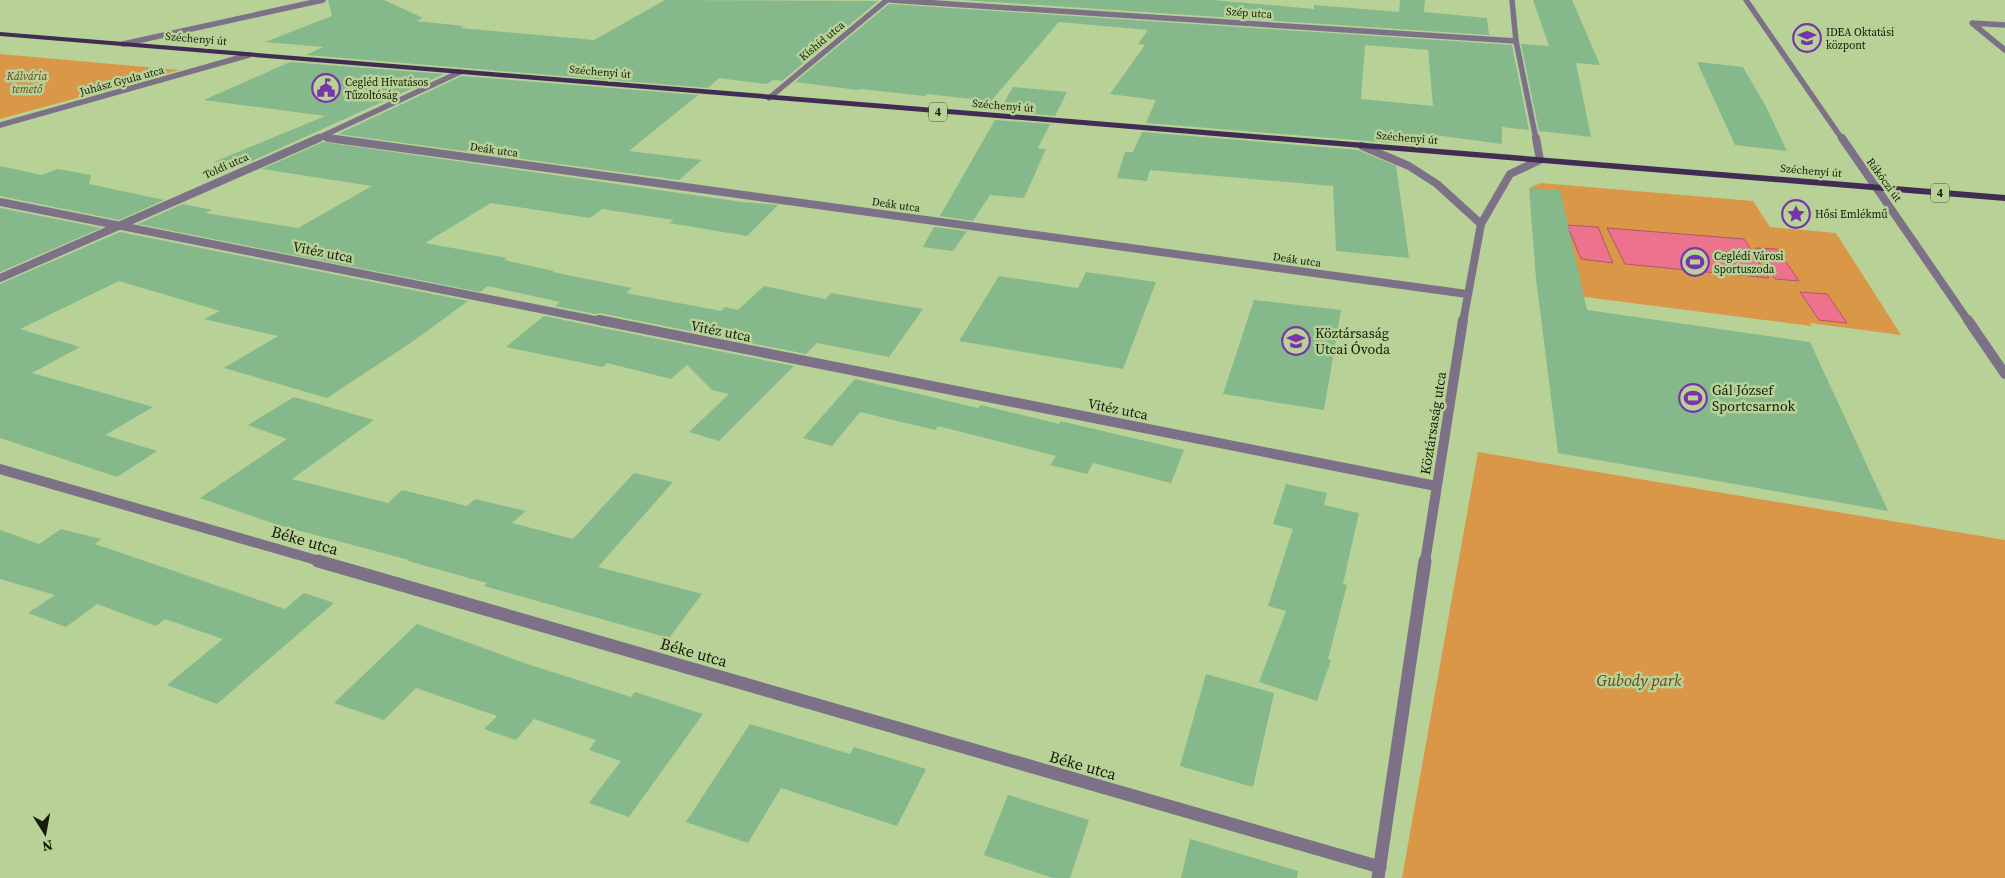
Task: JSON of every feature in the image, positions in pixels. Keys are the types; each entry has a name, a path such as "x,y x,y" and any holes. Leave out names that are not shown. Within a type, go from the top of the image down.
{"main road":[{"name":"Széchenyi út","path":"0,34 2005,198"}],"street":[{"path":"123,44 323,0"},
{"name":"Szép utca","path":"888,0 1516,41"},
{"name":"Kishíd utca","path":"769,98 888,0"},
{"path":"1512,0 1516,41 1540,160"},
{"name":"Rákóczi út","path":"1746,0 1875,188 2001,364 2005,374"},
{"path":"2005,25 1972,23 2005,50"},
{"name":"Juhász Gyula utca","path":"0,125 249,55"},
{"name":"Toldi utca","path":"0,278 321,137 436,85 460,72"},
{"name":"Deák utca","path":"321,137 1467,294"},
{"path":"1362,146 1409,166 1437,184 1481,224"},
{"name":"Köztársaság utca","path":"1379,872 1436,486 1467,294 1481,224 1510,174 1540,160"},
{"name":"Vitéz utca","path":"0,202 1436,486"},
{"name":"Béke utca","path":"0,469 1379,872"}],"green space":[{"name":"Kálvária temető","path":"0,54 179,70 0,119"},
{"name":"Ceglédi Városi Sportuszoda","path":"1541,183 1753,201 1770,227 1836,233 1901,335 1810,323 1812,326 1538,291 1531,187"},
{"name":"Gubody park","path":"1478,452 2005,540 2005,878 1402,878"}],"shaded area":[{"path":"1567,225 1598,227 1613,263 1581,259"},
{"path":"1607,228 1744,239 1769,278 1625,264"},
{"path":"1755,248 1777,249 1799,281 1775,279"},
{"path":"1800,292 1827,294 1847,323 1819,320"}],"building":[{"path":"328,0 384,0 423,18 416,21 464,26 460,28 594,40 665,0 878,1 782,81 773,80 767,84 719,78 708,88 306,55 323,47 265,42 332,16"},
{"path":"962,0 1213,0 1314,9 1314,5 1399,12 1400,0 1425,0 1424,12 1487,18 1489,35"},
{"path":"1533,0 1572,0 1600,65 1576,63 1591,137 1539,131 1521,44 1549,46"},
{"path":"889,4 1512,45 1529,130 1502,127 1502,144 1427,134 1426,138 1391,134 1392,143 1146,123 1156,100 1110,94 1145,45 1138,44 1148,30 1059,22 991,101 927,94 925,96 858,90 795,82","holes":["1365,45 1428,50 1433,106 1361,99"]},
{"path":"290,62 444,74 241,166 214,162 325,116 204,100"},
{"path":"1697,62 1743,67 1765,105 1787,151 1735,145"},
{"path":"462,76 698,95 629,151 702,160 679,180 338,134"},
{"path":"1013,87 1067,92 1055,116 999,111"},
{"path":"995,120 1050,124 1038,148 1046,149 1024,198 990,195 973,221 940,216"},
{"path":"1142,132 1358,150 1396,166 1409,258 1336,251 1333,186 1150,170 1147,181 1117,178 1125,152 1133,152"},
{"path":"323,142 742,202 778,205 747,236 669,223 674,220 602,209 590,218 491,203 425,243 507,258 504,260 632,288 626,293 721,311 725,307 738,310 764,286 825,299 831,293 923,309 889,357 817,343 806,354 600,313 595,314 555,306 560,302 488,286 480,292 138,224 183,204 212,210 205,213 298,228 372,186 262,169"},
{"path":"0,166 42,175 58,169 91,175 89,184 164,200 119,220 0,196"},
{"name":"Gál József Sportcsarnok","path":"1529,188 1560,190 1587,310 1810,342 1888,511 1558,453 1536,278"},
{"path":"0,208 101,228 0,272"},
{"path":"934,227 967,231 953,251 923,247"},
{"path":"120,232 468,301 412,342 327,398 224,368 278,336 204,319 220,311 119,281 20,329 80,347 32,373 153,407 105,435 157,451 117,477 0,438 0,284"},
{"path":"1086,272 1156,282 1123,369 959,341 999,276 1078,288"},
{"path":"1254,300 1341,310 1324,410 1223,394"},
{"path":"544,316 794,366 719,441 689,432 729,394 712,390 687,365 671,379 607,363 603,367 506,347"},
{"path":"855,379 978,408 981,405 1059,424 1060,421 1184,450 1171,483 1093,463 1087,474 1050,465 1056,456 938,426 935,430 860,412 832,446 803,438"},
{"path":"294,397 374,420 292,479 388,503 402,490 467,506 475,499 526,511 512,523 573,539 634,473 673,482 598,567 702,594 669,638 484,586 487,583 409,560 278,525 200,498 287,439 248,425"},
{"path":"1286,484 1327,493 1324,505 1359,513 1343,584 1347,585 1328,659 1331,660 1317,701 1259,682 1286,611 1268,606 1293,529 1273,524"},
{"path":"61,529 101,539 95,544 285,609 304,593 334,603 217,704 167,685 223,639 165,619 156,626 97,604 66,627 28,613 55,595 0,579 0,530 39,544"},
{"path":"417,624 527,664 631,697 635,692 703,714 629,817 589,803 621,761 589,750 596,740 534,719 516,740 484,729 497,716 416,688 384,720 334,703"},
{"path":"1206,674 1274,693 1253,787 1180,766"},
{"path":"750,724 850,754 854,747 926,769 897,826 781,788 748,843 686,822"},
{"path":"1008,795 1089,820 1070,878 1053,878 984,855"},
{"path":"1190,839 1298,871 1297,878 1181,878"}],"place":[{"name":"IDEA Oktatási központ","path":"1807,38"},
{"name":"Cegléd Hivatásos Tűzoltóság","path":"326,88"},
{"name":"Hősi Emlékmű","path":"1796,214"},
{"name":"Ceglédi Városi Sportuszoda","path":"1695,262"},
{"name":"Köztársaság Utcai Óvoda","path":"1296,341"},
{"name":"Gál József Sportcsarnok","path":"1693,398"}]}
